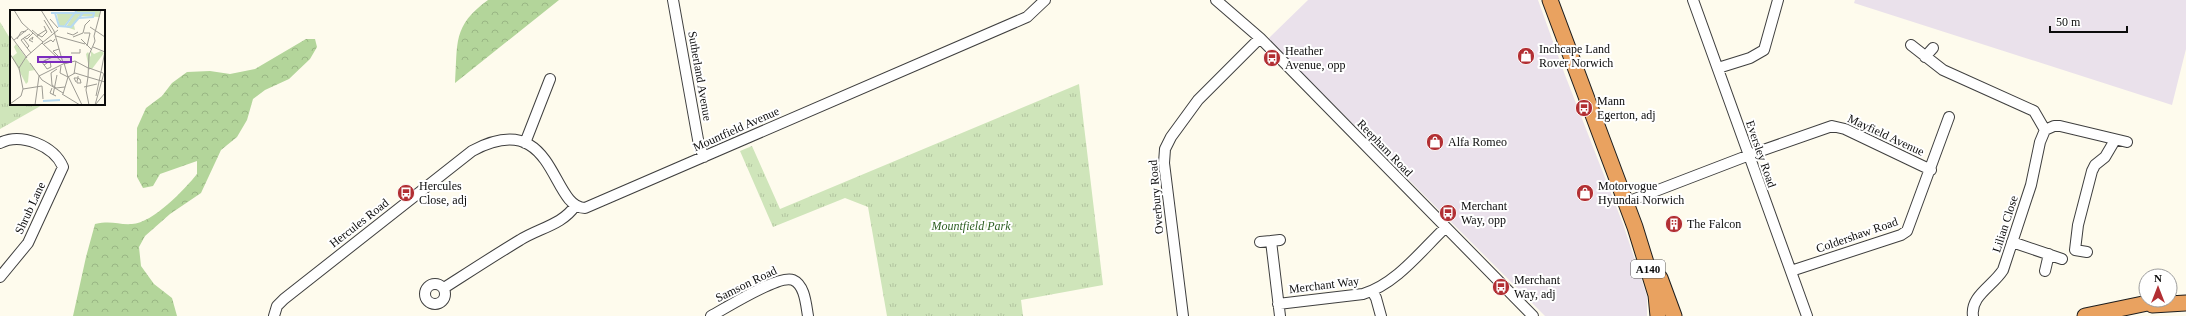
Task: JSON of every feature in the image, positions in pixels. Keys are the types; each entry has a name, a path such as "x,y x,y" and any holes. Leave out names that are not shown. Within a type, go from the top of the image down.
{"highway":[{"name":"A140","path":"1550,0 1627,202 1656,295 1658,316"},
{"name":"A140","path":"1635,227 1657,270 1674,316"},
{"path":"2131,307 2186,303"},
{"path":"2085,316 2138,305"}],"street":[{"name":"Sutherland Avenue","path":"673,0 700,145 704,157"},
{"name":"Mountfield Avenue","path":"575,206 585,208 1027,17 1045,0"},
{"name":"Reepham Road","path":"1216,0 1260,38 1445,228 1534,316"},
{"name":"Eversley Road","path":"1693,0 1748,156 1807,316"},
{"path":"1718,68 1759,54 1764,50 1778,0"},
{"name":"Overbury Road","path":"1183,316 1164,163 1165,149 1198,100 1260,38"},
{"path":"1911,45 1943,70 2034,112 2045,130 2054,126 2060,126 2127,142"},
{"path":"1925,57 1933,48"},
{"path":"525,143 550,79"},
{"name":"Coldershaw Road","path":"1791,271 1901,235 1907,231 1931,170 1949,117"},
{"name":"Mayfield Avenue","path":"1627,202 1832,126 1845,129 1931,170"},
{"name":"Lilian Close","path":"1973,316 1973,305 1998,278 2003,270 2031,185 2040,142 2045,130"},
{"name":"Shrub Lane","path":"0,143 8,139 32,142 47,148 59,157 63,167 28,243 0,277"},
{"name":"Hercules Road","path":"274,316 277,306 284,299 472,151 486,143 508,139 525,143 544,157 566,195 575,206"},
{"path":"2086,252 2071,250 2092,171 2095,165 2105,157 2115,140"},
{"path":"444,288 522,238 561,221 570,214 575,206"},
{"name":"Merchant Way","path":"1278,304 1363,294 1372,291 1403,269 1445,228"},
{"name":"Merchant Way","path":"1270,241 1280,316"},
{"path":"2012,242 2062,259"},
{"path":"2045,271 2049,254"},
{"name":"Samson Road","path":"711,316 772,283 787,279 793,280 801,288 808,316"},
{"path":"1372,291 1376,298 1381,316"}],"shaded area":[{"path":"1308,0 1538,0 1565,75 1623,224 1647,296 1647,316 1545,316 1268,39"},
{"path":"1855,0 2186,0 2186,49 2172,105 1854,3"}],"green space":[{"path":"488,0 559,0 455,83 459,36 468,18 476,9"},
{"path":"0,22 10,38 10,105 42,105 0,129"},
{"path":"306,39 315,39 317,47 310,59 289,79 265,90 253,99 247,120 237,137 221,150 201,193 170,214 145,236 139,247 141,266 154,284 172,298 177,316 73,316 95,224 106,222 132,224 149,218 159,212 177,196 197,174 197,161 160,174 153,186 143,188 137,177 137,128 146,108 162,96 172,83 187,72 210,71 230,74 255,69"},
{"name":"Mountfield Park","path":"1079,84 1103,285 1021,300 1023,316 887,316 868,207 845,198 773,227 740,151 752,146 780,209"}],"place":[{"name":"Inchcape Land Rover Norwich","path":"1526,56"},
{"name":"Heather Avenue, opp","path":"1272,58"},
{"name":"Mann Egerton, adj","path":"1584,108"},
{"name":"Alfa Romeo","path":"1435,142"},
{"name":"Hercules Close, adj","path":"406,193"},
{"name":"Motorvogue Hyundai Norwich","path":"1585,193"},
{"name":"Merchant Way, opp","path":"1448,213"},
{"name":"The Falcon","path":"1674,224"},
{"name":"Merchant Way, adj","path":"1501,287"}]}
